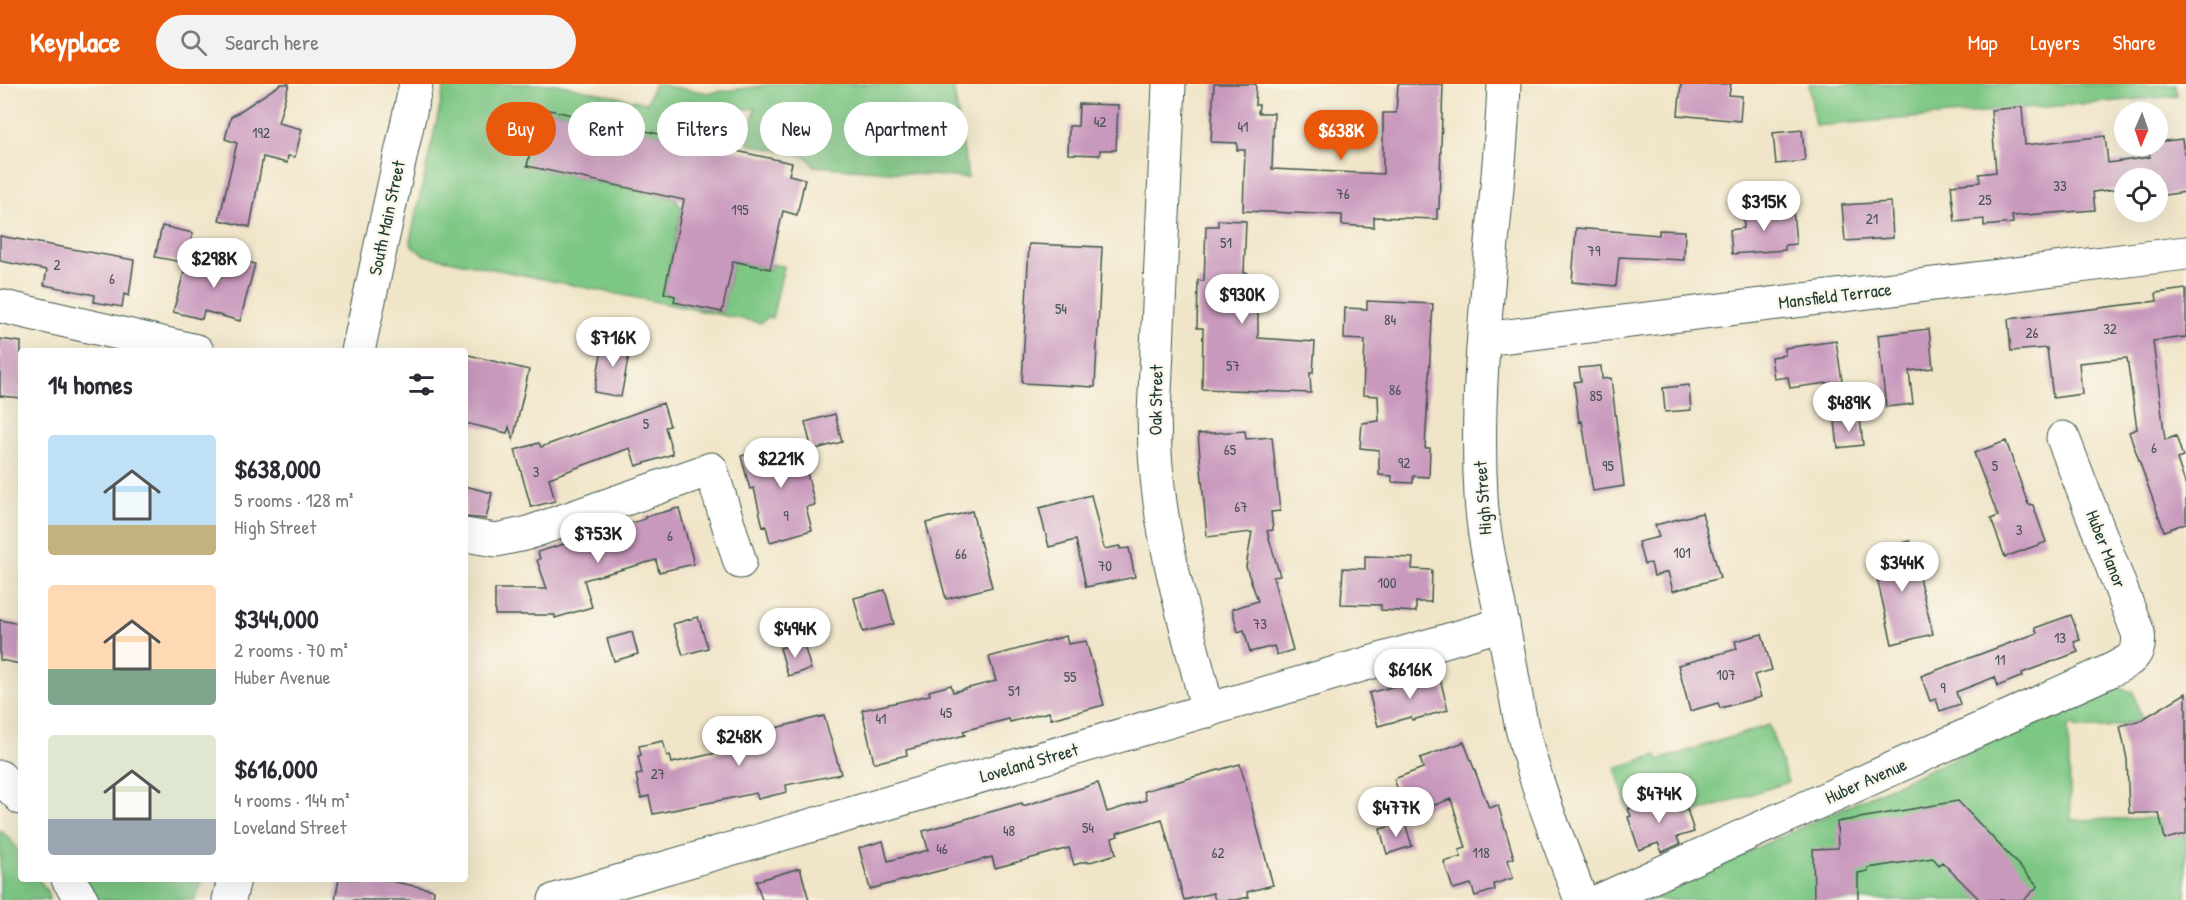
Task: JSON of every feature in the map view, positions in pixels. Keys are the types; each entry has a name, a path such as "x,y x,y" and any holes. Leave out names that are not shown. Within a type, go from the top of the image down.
{"street":[{"name":"South Main Street","path":"359,348 416,84"},
{"name":"Oak Street","path":"1169,84 1154,415 1156,466 1162,515 1172,564 1208,711"},
{"name":"High Street","path":"1504,84 1502,145 1484,339 1480,445 1481,497 1486,544 1522,729 1534,772 1581,900"},
{"name":"Mansfield Terrace","path":"1484,339 2186,253"},
{"path":"0,306 184,348"},
{"name":"Huber Manor","path":"2062,438 2138,633 2140,643 2137,652 2130,660"},
{"path":"468,536 496,540 520,536 711,469 740,562"},
{"name":"Loveland Street","path":"557,900 1503,624"},
{"name":"Huber Avenue","path":"1601,900 2130,660"},
{"path":"0,777 18,795"},
{"path":"64,900 67,882"},
{"path":"69,882 82,900"},
{"path":"229,900 233,882"}],"green space":[{"path":"445,84 557,84 642,102 568,102 568,114 556,112 556,102 486,102 486,156 530,156 528,166 676,199 682,209 664,293 675,296 674,302 722,312 733,261 770,269 771,264 784,266 772,318 768,317 761,323 424,255 413,247 410,241"},
{"path":"654,84 709,93 777,84 953,84 956,102 844,102 844,156 964,156 968,178 814,166 808,158 802,156 832,156 832,102 760,102 760,147 748,144 755,108 748,109 748,102 657,102 657,134 645,131 645,103 647,103"},
{"path":"1809,84 2176,84 2177,96 1815,126"},
{"path":"2116,687 2133,692 2142,720 2105,728 2068,726 2071,820 2160,818 2165,839 2186,834 2186,900 1641,900 2109,688"},
{"path":"1769,725 1788,782 1689,815 1679,812 1671,795 1628,809 1615,768 1657,755 1659,760"},
{"path":"0,830 18,851 18,882 41,882 48,893 49,900 0,900"},
{"path":"84,882 201,882 195,900 93,900"}],"building":[{"path":"281,84 289,84 278,123 302,129 295,157 288,156 287,163 263,157 250,227 219,220 237,143 225,139 231,117"},
{"path":"1214,84 1256,84 1255,105 1259,105 1258,113 1274,113 1272,169 1383,174 1383,113 1396,113 1398,84 1443,84 1437,219 1374,217 1374,227 1342,225 1342,215 1243,211 1245,150 1237,150 1237,143 1211,142"},
{"path":"1681,84 1731,84 1729,95 1742,96 1740,121 1678,115"},
{"path":"1079,104 1118,105 1116,150 1100,150 1100,155 1068,154 1069,126 1078,126"},
{"path":"2022,107 2025,145 2105,136 2108,163 2150,156 2168,156 2168,141 2182,139 2184,153 2186,153 2186,192 2168,194 2168,168 2114,168 2114,189 2093,192 2095,210 2012,216 2013,223 1984,226 1984,219 1955,222 1951,185 1980,182 1979,174 1996,172 1991,110"},
{"path":"556,111 568,114 568,156 645,156 645,131 657,134 657,156 748,156 748,153 792,163 789,175 805,179 797,215 783,211 770,269 733,261 722,312 674,302 675,296 664,293 684,200 527,166 529,156 556,156"},
{"path":"1802,130 1805,161 1776,164 1773,133"},
{"path":"1891,202 1893,238 1845,241 1842,205"},
{"path":"1793,210 1796,244 1785,245 1785,250 1732,254 1730,230 1744,228 1743,213"},
{"path":"1218,220 1246,221 1244,273 1248,273 1248,281 1258,281 1258,338 1315,342 1313,373 1310,373 1311,393 1202,389 1203,328 1197,328 1198,280 1204,281 1206,226 1218,226"},
{"path":"162,226 193,233 186,263 155,257"},
{"path":"1576,228 1659,235 1659,230 1685,231 1684,260 1619,257 1616,286 1572,282"},
{"path":"0,236 134,260 129,296 124,294 122,307 94,302 95,295 44,285 47,270 0,261"},
{"path":"1029,244 1102,247 1095,387 1022,383"},
{"path":"230,257 255,264 240,321 204,311 202,319 173,312 188,258 228,269"},
{"path":"2186,289 2186,337 2153,341 2165,440 2176,436 2183,457 2177,459 2186,486 2186,523 2164,531 2129,432 2137,429 2127,358 2079,363 2082,394 2053,398 2047,348 2011,351 2008,319 2157,301 2156,293"},
{"path":"1367,301 1433,304 1425,448 1430,448 1429,477 1413,476 1413,483 1392,482 1392,476 1379,475 1379,450 1360,448 1362,423 1379,421 1378,396 1363,395 1365,340 1344,339 1345,308 1367,309"},
{"path":"1929,329 1933,368 1909,371 1913,404 1886,407 1878,335"},
{"path":"604,338 631,343 621,397 594,392"},
{"path":"0,339 21,342 21,348 18,348 18,398 0,396"},
{"path":"1836,341 1842,381 1790,388 1788,377 1774,379 1771,357 1785,355 1785,348"},
{"path":"468,355 529,370 513,440 509,427 507,433 468,424"},
{"path":"1601,366 1602,379 1611,378 1624,486 1593,491 1582,421 1579,422 1574,382 1581,381 1579,368"},
{"path":"1689,385 1691,410 1665,412 1663,388"},
{"path":"663,403 670,426 665,427 673,454 636,466 630,448 549,478 555,501 531,507 515,450 539,443 541,447"},
{"path":"835,414 842,442 812,450 805,422"},
{"path":"1860,418 1863,445 1838,448 1835,421"},
{"path":"1245,431 1246,439 1272,437 1280,511 1271,512 1273,530 1267,531 1280,576 1273,577 1293,650 1277,655 1274,646 1250,652 1244,630 1238,632 1232,609 1258,601 1246,567 1252,532 1207,537 1198,434"},
{"path":"799,441 815,505 806,507 812,530 770,542 766,526 763,527 754,488 750,489 741,456"},
{"path":"2006,441 2028,504 2033,505 2046,542 2005,557 1991,519 1998,516 1974,453"},
{"path":"468,487 492,493 486,519 468,517"},
{"path":"1091,495 1104,549 1120,546 1120,549 1129,548 1135,577 1086,587 1076,540 1049,547 1039,508"},
{"path":"679,508 694,564 659,572 656,560 584,580 592,607 555,618 555,615 495,615 495,589 547,589 537,560 540,559 538,552"},
{"path":"972,511 992,587 946,599 926,523"},
{"path":"1702,513 1720,578 1673,591 1668,572 1654,576 1651,563 1644,564 1638,542 1659,537 1655,525"},
{"path":"1910,541 1933,634 1892,644 1871,551"},
{"path":"1365,556 1413,558 1412,569 1432,570 1431,602 1416,602 1416,612 1381,610 1381,605 1341,604 1343,568 1365,569"},
{"path":"885,590 894,624 863,632 854,598"},
{"path":"2071,615 2080,640 2074,642 2078,652 2022,673 2023,676 1998,686 1995,677 1956,692 1960,704 1940,711 1936,699 1930,701 1921,676 2037,633 2035,628"},
{"path":"698,617 708,648 683,655 673,624"},
{"path":"0,620 18,623 18,663 0,660"},
{"path":"632,632 638,654 614,661 607,639"},
{"path":"1762,634 1772,670 1754,675 1761,697 1720,708 1718,703 1690,711 1678,665 1737,649 1735,641"},
{"path":"1066,636 1068,644 1086,641 1104,705 1051,719 1049,712 1010,722 1009,719 963,731 965,735 906,750 907,755 874,763 862,710 930,695 929,691 951,685 953,692 996,681 989,657"},
{"path":"803,642 811,669 788,676 780,648"},
{"path":"1438,671 1448,710 1378,726 1369,693"},
{"path":"2186,693 2186,834 2165,839 2159,813 2129,813 2127,759 2120,726 2141,720"},
{"path":"824,716 841,774 786,785 787,792 758,799 756,793 653,814 649,796 641,798 636,775 642,774 638,756 641,755 639,746 663,741 667,756 670,755 672,763 738,748 732,727 753,722 755,733"},
{"path":"1464,742 1489,808 1498,805 1514,858 1508,860 1513,878 1494,884 1495,890 1475,896 1471,884 1453,889 1444,862 1461,857 1459,850 1466,848 1451,799 1407,815 1394,779 1423,768 1420,758"},
{"path":"1240,764 1273,885 1247,892 1249,897 1236,900 1215,900 1213,893 1184,900 1162,819 1117,833 1118,836 1112,838 1116,854 1087,863 1087,861 1074,865 1069,848 995,868 992,857 870,889 859,848 883,841 888,861 928,850 923,831 1022,803 1023,806 1098,783 1107,812 1146,800 1144,791"},
{"path":"1671,795 1679,812 1687,809 1694,832 1677,837 1680,844 1662,852 1658,843 1639,850 1628,817 1631,816 1628,809"},
{"path":"1958,801 2038,886 2024,900 1980,900 1942,862 1939,865 1933,858 1868,868 1868,871 1858,873 1858,900 1814,900 1813,849 1838,848 1837,822"},
{"path":"1405,823 1412,846 1387,854 1380,829"},
{"path":"800,868 809,900 762,900 756,881"},
{"path":"338,882 395,882 434,890 433,900 335,900"}]}
